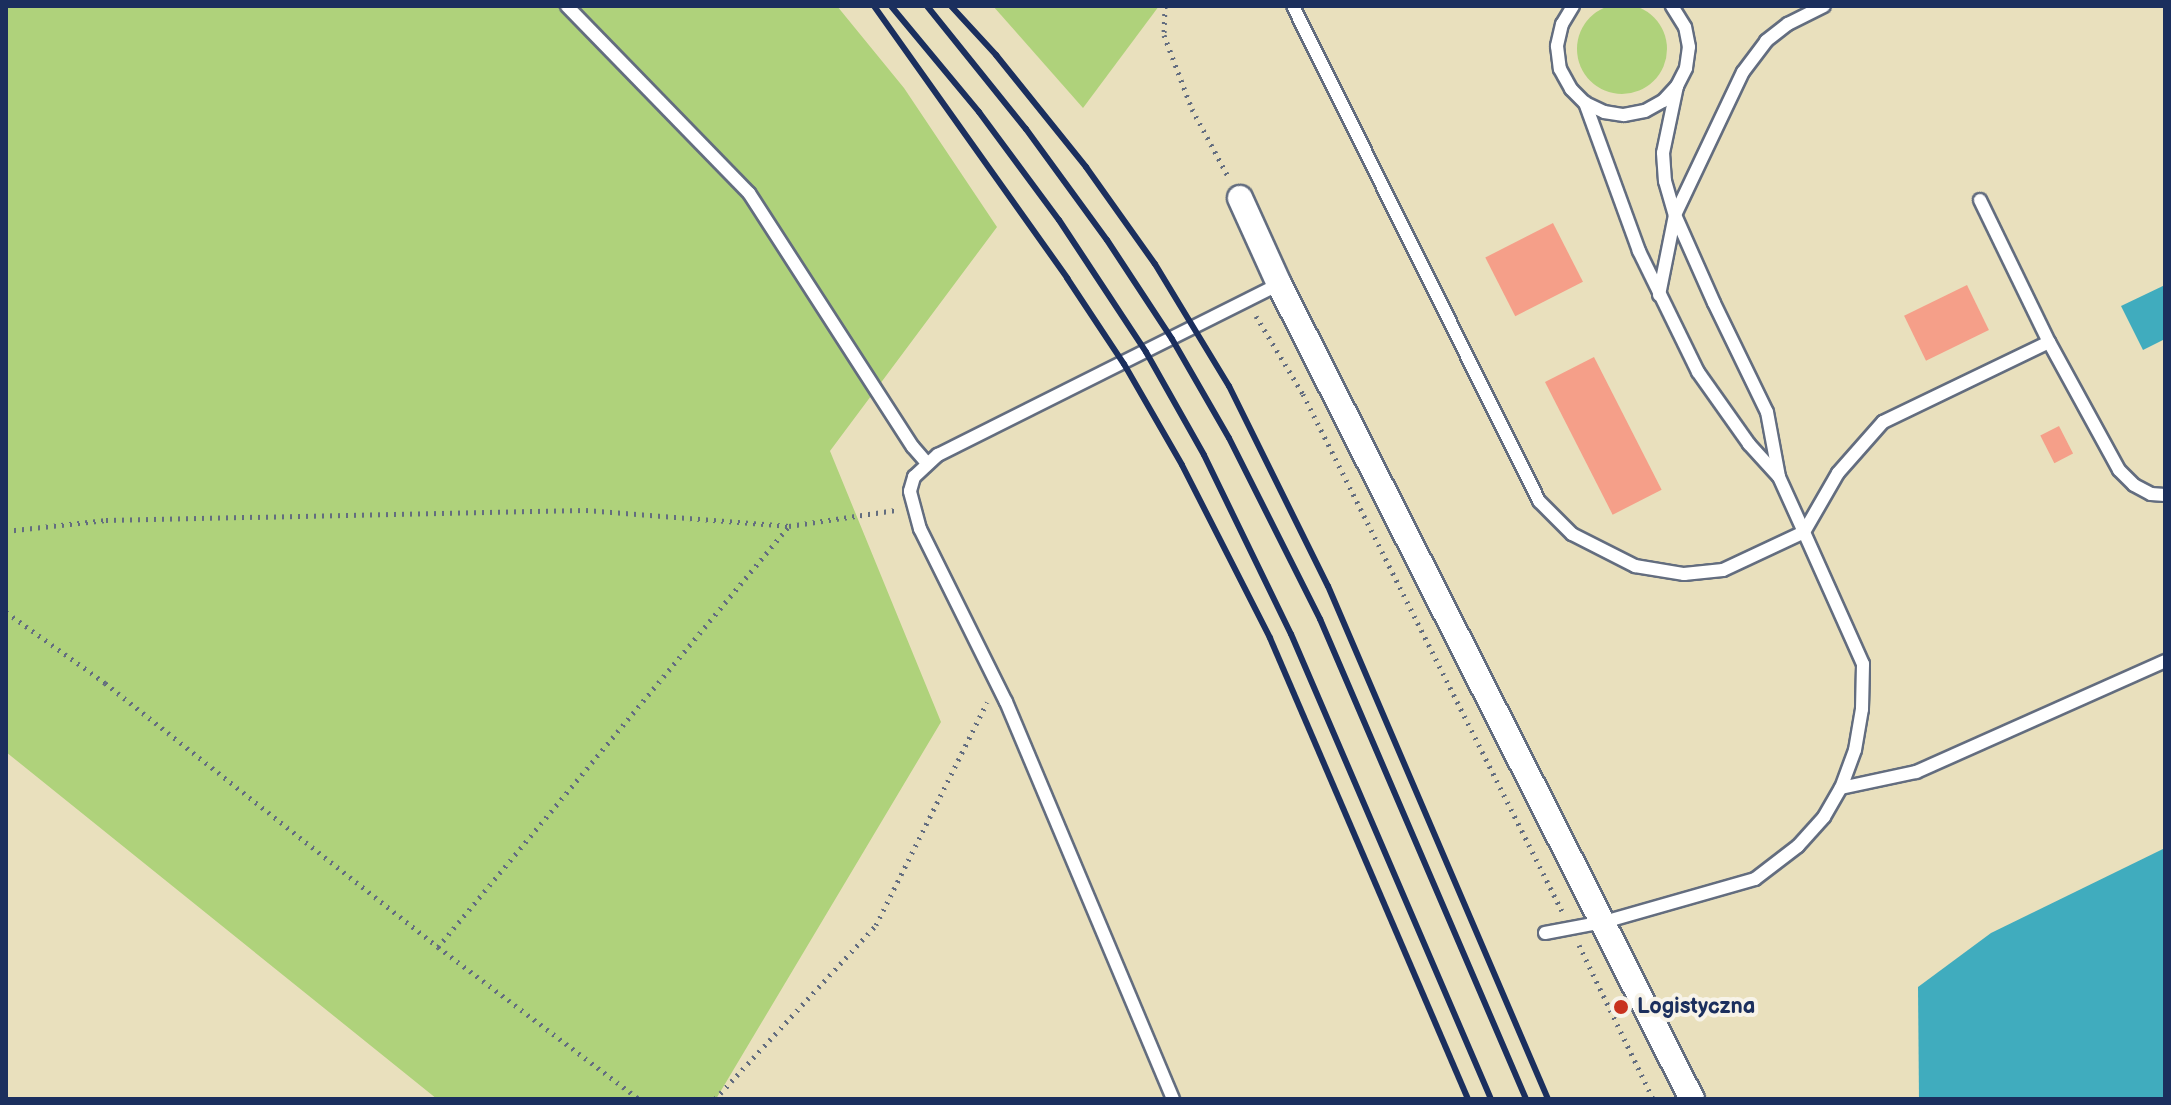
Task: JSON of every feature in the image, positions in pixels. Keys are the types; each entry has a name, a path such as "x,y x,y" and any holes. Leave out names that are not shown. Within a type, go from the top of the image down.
{"street":[{"path":"1240,198 1279,284 1692,1099"}],"lane":[{"path":"567,6 755,201 913,447 927,463"},
{"path":"1293,6 1539,501 1554,518 1589,544 1635,566 1660,573 1723,570 1804,532 1838,473 1883,422 2049,342"},
{"path":"1573,6 1562,24 1557,46 1560,69 1571,89 1585,103 1604,112 1624,115 1645,111 1663,101 1677,86"},
{"path":"1545,933 1604,922 1755,879 1798,846 1824,817 1841,788 1855,750 1862,709 1863,664 1779,477 1767,412 1675,215 1665,181 1663,153 1689,47 1685,27 1672,6"},
{"path":"1659,295 1675,215 1743,72 1766,41 1788,24 1824,6"},
{"path":"1585,103 1639,251 1659,295 1718,403 1779,477"},
{"path":"1980,200 2049,342 2119,470 2134,485 2151,494 2165,495"},
{"path":"1173,1099 996,683 913,507 910,491 914,477 927,463 1279,284"},
{"path":"1841,788 1916,772 2165,661"}],"path":[{"path":"1165,6 1164,35 1192,109 1240,198"},
{"path":"1248,301 1303,394 1572,929 1653,1099"},
{"path":"6,531 106,520 586,510 789,526 913,507"},
{"path":"438,947 789,526"},
{"path":"6,612 105,683 438,947 639,1099"},
{"path":"715,1099 876,925 996,683"}],"green space":[{"path":"1622,4 1639,8 1654,17 1663,32 1667,49 1663,66 1654,81 1639,90 1622,94 1605,90 1590,81 1581,66 1577,49 1581,32 1590,17 1605,8"},
{"path":"6,6 837,6 904,88 997,227 830,451 941,722 716,1099 437,1099 6,752"},
{"path":"993,6 1159,6 1083,108"}],"water":[{"path":"2165,285 2165,339 2143,350 2121,306"},
{"path":"2165,848 2165,1099 1919,1099 1918,987 1991,933"}],"building":[{"path":"1553,223 1583,282 1515,316 1485,258"},
{"path":"1967,285 1989,330 1926,361 1904,316"},
{"path":"1594,357 1662,490 1613,515 1545,382"},
{"path":"2059,426 2073,454 2054,463 2040,436"}],"railway":[{"path":"874,6 1067,278 1124,364 1182,465 1270,638 1468,1099"},
{"path":"891,6 979,112 1059,220 1146,352 1204,455 1291,634 1491,1099"},
{"path":"927,6 1026,129 1107,240 1172,339 1229,438 1320,619 1526,1099"},
{"path":"951,6 996,55 1086,167 1155,264 1229,386 1328,586 1548,1099"}],"place":[{"name":"Logistyczna","path":"1621,1007"}]}
